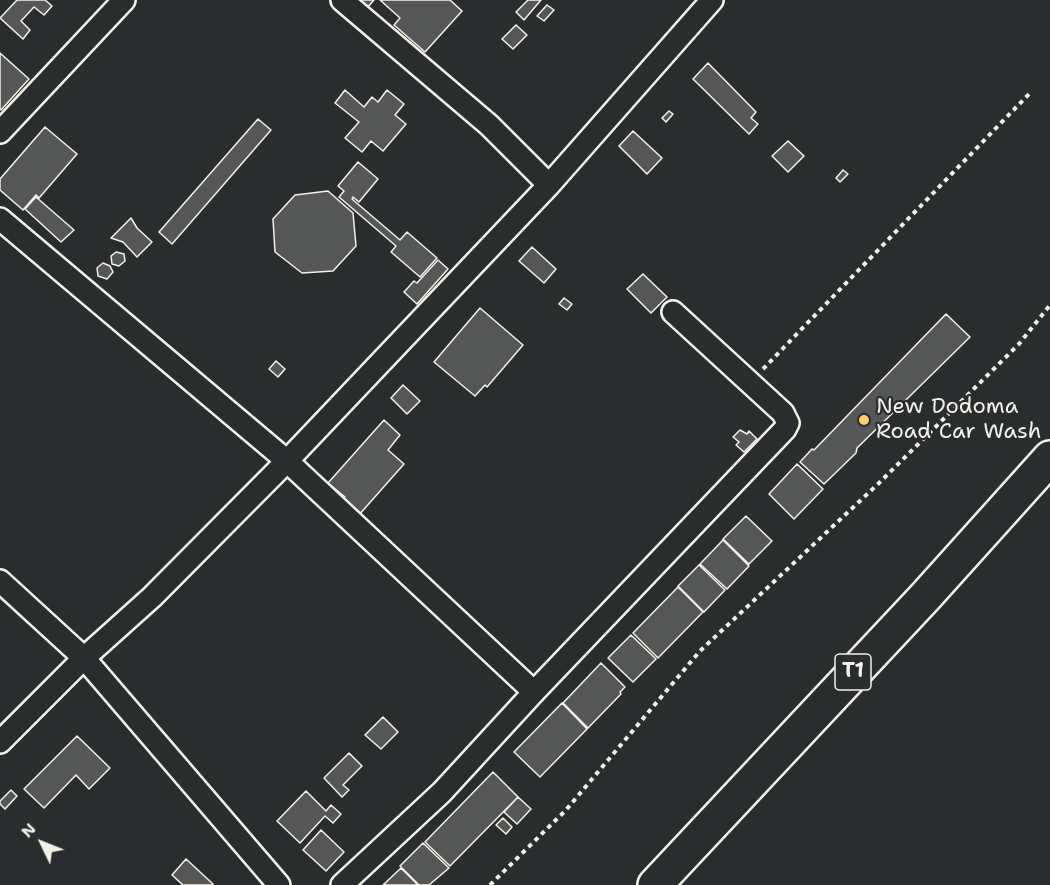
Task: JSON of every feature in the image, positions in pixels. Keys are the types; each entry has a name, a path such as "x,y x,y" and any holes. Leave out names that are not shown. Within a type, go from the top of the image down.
{"highway":[{"name":"T1","path":"655,885 925,597 1050,458"}],"street":[{"path":"0,132 124,0"},
{"path":"342,0 489,125 549,185"},
{"path":"0,742 84,658 152,597 287,462 549,185 712,0"},
{"path":"0,219 287,462 534,692"},
{"path":"342,885 442,792 788,423 783,413 673,312"},
{"path":"0,581 84,658 279,885"}],"path":[{"path":"750,382 1029,94"},
{"path":"490,885 566,810 700,651 886,476 1019,344 1050,305"}],"building":[{"path":"17,0 45,0 52,6 44,15 34,7 21,21 30,30 23,39 0,18"},
{"path":"356,0 374,0 366,9"},
{"path":"380,0 450,0 462,11 425,52 394,25 400,18"},
{"path":"528,0 541,0 524,20 516,12"},
{"path":"547,5 554,10 544,21 537,16"},
{"path":"516,25 527,35 513,49 502,39"},
{"path":"0,53 29,79 1,110 0,109"},
{"path":"708,63 756,112 751,118 758,124 749,134 693,79"},
{"path":"345,90 364,107 372,97 378,102 387,90 404,104 395,115 406,124 383,151 371,141 362,152 345,138 359,122 335,103"},
{"path":"669,111 673,114 666,122 662,118"},
{"path":"258,119 271,130 172,244 159,232"},
{"path":"45,127 77,154 39,198 36,195 23,210 0,190 0,179"},
{"path":"633,131 662,158 647,174 619,146"},
{"path":"788,141 804,156 788,172 772,156"},
{"path":"358,162 378,179 359,202 353,197 352,199 400,240 407,232 437,258 420,277 391,252 396,246 339,197 344,191 338,186"},
{"path":"843,170 848,174 840,182 836,178"},
{"path":"328,191 353,213 356,246 333,271 302,273 275,252 273,219 295,195"},
{"path":"36,197 74,230 61,242 25,209"},
{"path":"131,218 137,228 152,242 137,257 123,242 111,238"},
{"path":"532,247 556,269 544,283 519,261"},
{"path":"116,252 124,254 125,261 119,266 112,264 111,256"},
{"path":"438,260 448,269 417,304 404,292 414,281 417,283"},
{"path":"103,263 110,266 113,272 107,279 98,276 97,268"},
{"path":"643,274 667,297 651,313 627,289"},
{"path":"564,298 572,304 567,310 559,304"},
{"path":"480,308 523,345 487,387 485,385 475,396 434,362"},
{"name":"New Dodoma Road Car Wash","path":"946,314 970,337 857,448 856,453 824,484 800,462"},
{"path":"276,361 285,369 278,377 269,369"},
{"path":"403,385 420,401 407,414 391,398"},
{"path":"384,420 400,435 388,450 404,464 358,516 341,501 345,497 328,483"},
{"path":"740,430 747,434 749,431 757,439 744,452 736,445 739,442 733,437"},
{"path":"797,464 823,489 794,519 769,494"},
{"path":"746,516 772,541 749,564 723,539"},
{"path":"723,540 749,566 727,589 700,564"},
{"path":"699,565 725,590 704,612 678,586"},
{"path":"678,587 703,612 658,658 633,633"},
{"path":"631,635 656,659 633,682 608,658"},
{"path":"601,663 625,687 588,728 563,703"},
{"path":"562,703 587,729 540,777 514,752"},
{"path":"383,717 398,732 381,749 365,735"},
{"path":"77,736 110,768 89,789 76,775 44,808 24,789"},
{"path":"349,753 362,766 343,785 349,790 342,797 324,778"},
{"path":"493,772 518,797 450,866 425,842"},
{"path":"11,790 17,796 5,809 0,801"},
{"path":"306,791 326,811 331,805 341,814 333,823 325,816 300,843 277,821"},
{"path":"518,797 531,809 517,824 504,812"},
{"path":"503,818 512,827 506,834 496,825"},
{"path":"321,830 344,852 326,871 303,850"},
{"path":"423,843 449,868 429,885 419,885 400,866"},
{"path":"186,859 213,884 183,885 172,875"},
{"path":"401,868 418,885 383,885"}],"place":[{"name":"New Dodoma Road Car Wash","path":"864,420"}]}
